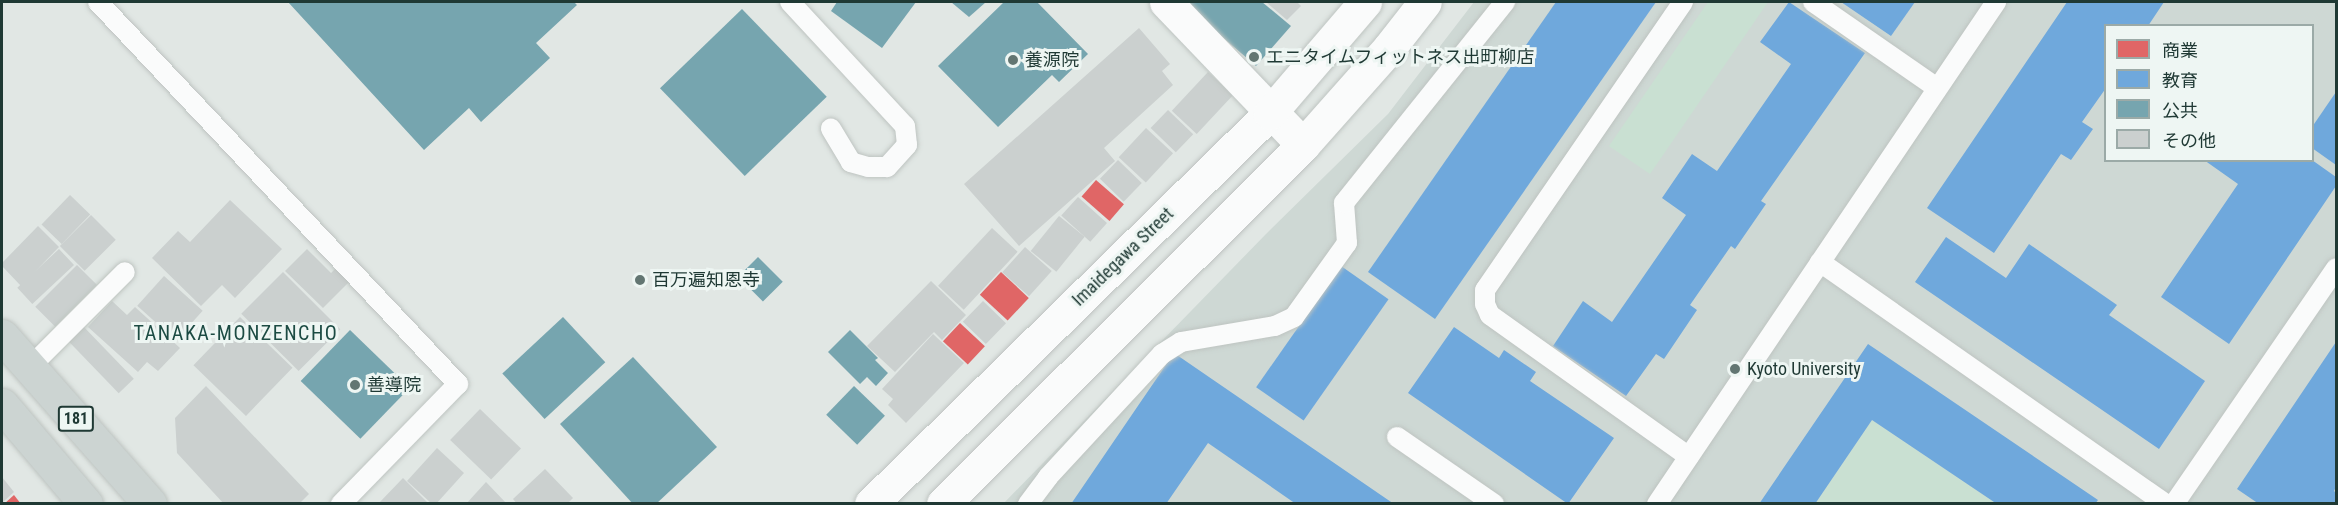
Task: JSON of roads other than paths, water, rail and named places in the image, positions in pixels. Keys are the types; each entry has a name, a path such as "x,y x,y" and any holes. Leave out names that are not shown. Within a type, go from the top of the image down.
{"main road":[{"path":"1167,2 1270,113 1303,145"},
{"name":"Imaidegawa Street","path":"871,504 1270,113 1365,2"},
{"path":"943,504 1303,145 1389,48 1425,2"},
{"name":"181","path":"2,336 150,504"},
{"name":"181","path":"2,405 86,504"}],"lane":[{"path":"98,2 458,384 341,504"},
{"path":"790,2 905,126 908,145 887,167 868,167 851,162 831,129"},
{"path":"1028,504 1048,477 1162,354 1180,342 1275,326 1294,317 1347,243 1344,203 1505,2"},
{"path":"1683,2 1485,290 1485,304 1490,315 1689,457"},
{"path":"1813,2 1937,88"},
{"path":"1658,503 1996,2"},
{"path":"1820,262 2141,497 2166,504"},
{"path":"2174,504 2337,267"},
{"path":"30,367 125,272"},
{"path":"1397,437 1494,504"}],"place":[{"name":"エニタイムフィットネス出町柳店","path":"1254,57"},
{"name":"養源院","path":"1013,60"},
{"name":"百万遍知恩寺","path":"640,280"},
{"name":"Kyoto University","path":"1735,369"},
{"name":"善導院","path":"355,385"}],"district":[{"name":"TANAKA-MONZENCHO","path":"236,333"}]}
